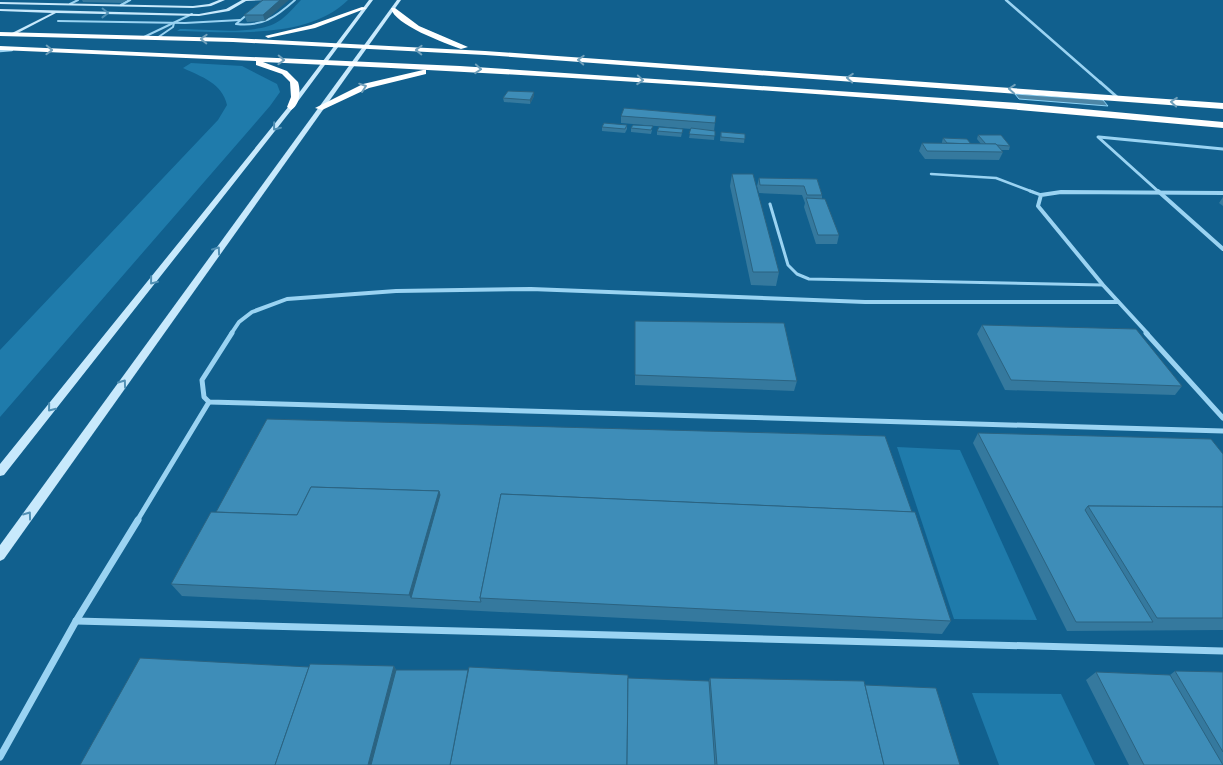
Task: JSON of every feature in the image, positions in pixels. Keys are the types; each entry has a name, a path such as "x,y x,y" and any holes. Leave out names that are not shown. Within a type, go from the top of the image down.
{"highway":[{"path":"233,40 313,27 364,8"},
{"path":"393,9 411,24 424,31 485,53"},
{"path":"0,34 233,40 485,53 1223,106"},
{"path":"0,50 22,48 460,68 1008,106 1223,125"},
{"path":"226,57 249,60 285,72 295,82 298,94 291,107"},
{"path":"319,108 349,92 388,79 460,68"}],"main road":[{"path":"0,3 210,5 223,0"},
{"path":"0,10 192,14 214,13 232,8 245,0 264,0"},
{"path":"0,472 291,107 371,0"},
{"path":"0,554 319,108 399,0"},
{"path":"12,35 70,4"},
{"path":"210,5 214,13"}],"street":[{"path":"121,5 130,0"},
{"path":"1006,0 1117,97"},
{"path":"1223,149 1098,137 1223,250"},
{"path":"1223,193 1061,192 1041,195 1038,206 1102,284 1223,418"},
{"path":"1118,302 865,302 531,289 396,291 287,299 267,305 239,322 202,380 204,397 210,402 1223,431"},
{"path":"0,757 76,621 210,402"},
{"path":"76,621 1223,651"}],"lane":[{"path":"70,4 78,0"},
{"path":"258,5 264,0"},
{"path":"252,10 236,24 257,25 270,22 295,0"},
{"path":"144,37 192,14"},
{"path":"58,21 174,23 240,20"},
{"path":"157,38 173,26 174,23"},
{"path":"931,174 996,178 1041,195"},
{"path":"770,204 788,266 797,274 809,279 1102,284"}],"shaded area":[{"path":"301,0 348,0 331,13 312,22 290,28 243,32 177,31 180,29 231,31 258,29 279,21"},
{"path":"191,63 242,66 277,84 280,92 270,106 0,417 0,350 218,120 227,105 221,91 216,86 183,68"},
{"path":"1015,94 1103,100 1108,106 1019,99"},
{"path":"897,447 960,450 1037,620 954,619"},
{"path":"972,693 1061,694 1095,765 999,765"}],"building":[{"path":"263,0 280,0 263,15 244,15"},
{"path":"508,91 534,92 530,100 503,98"},
{"path":"624,108 716,116 715,123 621,116"},
{"path":"604,123 627,125 625,129 602,127"},
{"path":"633,125 653,126 651,130 631,128"},
{"path":"659,127 683,129 682,133 657,131"},
{"path":"691,128 715,131 715,136 689,134"},
{"path":"721,132 745,134 745,139 721,137"},
{"path":"978,135 1001,135 1010,146 986,144"},
{"path":"943,138 967,139 971,144 947,143"},
{"path":"922,143 996,144 1003,152 927,151"},
{"path":"732,174 753,174 779,272 753,272"},
{"path":"759,178 817,179 822,195 807,195 804,186 760,185"},
{"path":"806,198 825,199 839,235 818,235"},
{"path":"635,321 784,323 797,381 635,375"},
{"path":"982,325 1136,329 1182,386 1011,380"},
{"path":"267,419 885,436 912,512 501,494 480,598 481,602 411,598 440,495 439,491 311,487 297,515 216,512"},
{"path":"978,433 1211,439 1223,454 1223,507 1088,506 1085,510 1153,622 1076,622"},
{"path":"311,487 439,491 409,595 171,584 211,512 297,515"},
{"path":"501,494 915,512 951,621 480,598"},
{"path":"1088,506 1223,507 1223,618 1157,618"},
{"path":"140,658 309,667 275,765 80,765"},
{"path":"310,664 394,666 368,765 275,765"},
{"path":"469,667 628,675 627,765 450,765"},
{"path":"396,670 468,670 450,765 371,765"},
{"path":"1175,671 1223,672 1223,752"},
{"path":"1096,672 1170,675 1223,765 1144,765"},
{"path":"628,678 709,681 715,765 627,765"},
{"path":"710,678 864,681 884,765 717,765"},
{"path":"865,685 936,688 960,765 884,765"}]}
